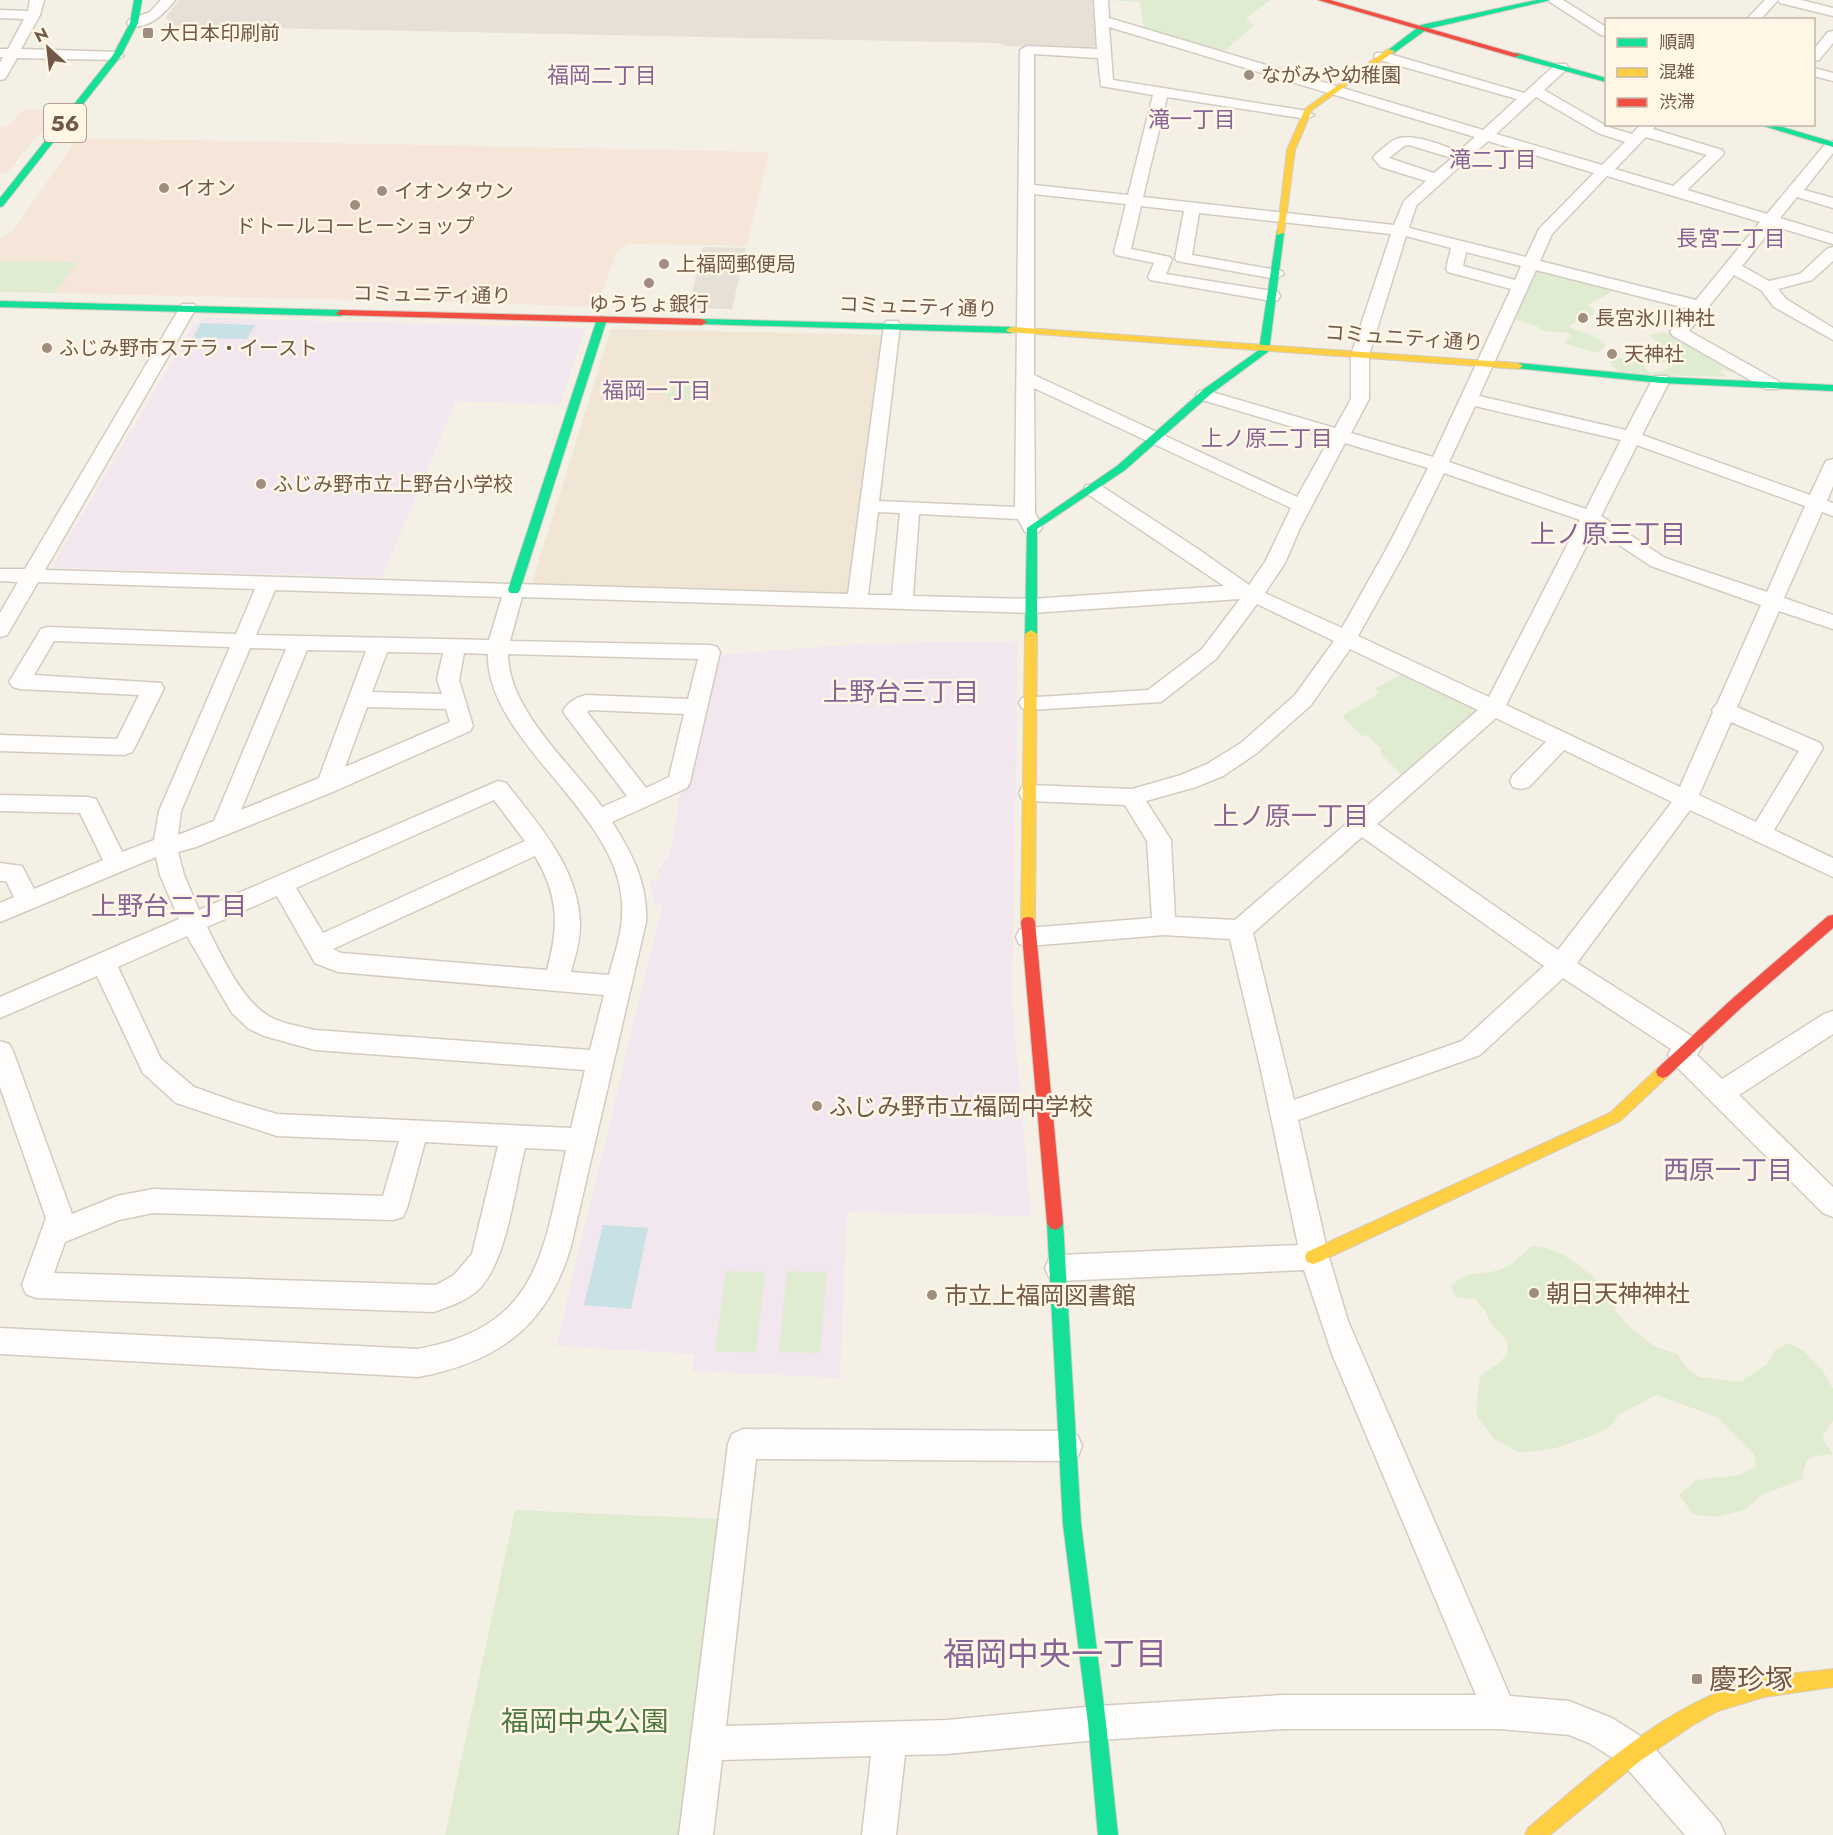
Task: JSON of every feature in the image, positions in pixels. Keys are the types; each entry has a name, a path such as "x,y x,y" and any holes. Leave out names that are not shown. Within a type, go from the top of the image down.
{"street":[{"path":"0,76 6,53 33,15 37,0"},
{"name":"56","path":"0,204 6,189 117,56 134,23 138,0"},
{"path":"134,23 155,15 168,0"},
{"path":"1101,0 1106,83 1306,115"},
{"path":"869,506 1028,520 1093,489 1158,437 1204,395 1264,349 1276,274 1291,150 1309,109 1424,27 1545,0"},
{"path":"1554,0 1605,31"},
{"path":"1754,18 1772,0"},
{"path":"1785,0 1833,12"},
{"path":"1329,1 1605,80"},
{"path":"0,14 33,15"},
{"path":"1103,21 1833,239"},
{"path":"1815,35 1831,37"},
{"path":"1815,56 1831,37"},
{"path":"1105,54 1027,51 1024,377 1031,606 1028,937 1059,1268 1072,1524 1097,1723 1108,1835"},
{"path":"6,53 117,56"},
{"path":"1381,56 1531,94 1602,130 1643,132 1717,153 1676,192"},
{"path":"1030,703 1153,697 1209,654 1249,594 1275,563 1338,436 1360,399 1360,355 1409,204 1561,67"},
{"path":"1815,72 1833,77"},
{"path":"1161,91 1122,252 1164,260 1156,278 1272,296"},
{"path":"1768,126 1831,143 1772,221 1698,306 1679,332 1772,385 1811,400"},
{"path":"1030,793 1132,797 1188,781 1215,770 1249,748 1303,699 1346,638 1397,548 1439,465 1545,232 1643,132"},
{"path":"1437,179 1386,164 1380,158 1400,142 1409,141 1462,156"},
{"path":"1027,189 1400,230 1698,306"},
{"path":"1795,192 1833,203"},
{"path":"1192,207 1183,258 1276,274"},
{"path":"1460,245 1454,269 1520,286"},
{"path":"1767,287 1806,277 1833,252"},
{"path":"1732,267 1767,287 1780,303 1833,335"},
{"name":"コミュニティ通り","path":"0,303 1024,330 1566,369 1661,380 1833,388"},
{"path":"0,630 188,308"},
{"path":"0,1341 418,1363 461,1353 484,1343 509,1325 540,1288 553,1263 635,918 628,871 597,819 532,734 508,697 501,681 500,631 602,319"},
{"path":"857,600 892,325"},
{"path":"1024,377 1158,437 1302,506"},
{"path":"1028,937 1164,926 1240,930 1362,825 1494,708 1661,380"},
{"path":"1204,395 1439,465 1590,517 1658,562 1833,622"},
{"path":"1468,399 1631,437 1824,507"},
{"path":"1284,1114 1471,1048 1561,965 1686,799 1723,710 1774,601 1824,507 1833,465"},
{"path":"1093,489 1249,594 1833,868"},
{"path":"902,601 910,508"},
{"path":"0,575 1031,606 1156,596 1249,594"},
{"path":"268,583 170,810 166,829 168,863 194,922 231,994 253,1018 278,1030 315,1040 600,1061"},
{"path":"0,743 124,747 153,688 20,682 48,634 299,643 710,652 679,782 597,819"},
{"path":"223,827 299,643"},
{"path":"327,785 379,645"},
{"path":"0,912 116,863 223,827 462,726 448,680 455,646"},
{"path":"359,699 455,702"},
{"path":"642,799 574,711 586,702 697,707"},
{"path":"1723,710 1812,748 1760,834"},
{"path":"1521,781 1561,740"},
{"path":"0,1008 498,789 539,844 560,879 567,901 568,929 556,981"},
{"path":"1132,797 1158,840 1164,926"},
{"path":"0,803 88,805 116,863"},
{"path":"1362,825 1685,1051 1719,1094 1833,1205"},
{"path":"317,946 539,844"},
{"path":"0,872 14,872 28,901"},
{"path":"282,883 324,956 338,962 618,986"},
{"path":"1059,1268 1313,1257 1616,1118 1685,1051 1833,920"},
{"path":"1240,930 1284,1114 1313,1257 1347,1357 1362,1387 1500,1712"},
{"path":"103,962 152,1066 185,1095 277,1125 583,1140"},
{"path":"1719,1094 1833,1021"},
{"path":"0,1051 60,1218 57,1233 36,1285 434,1299 453,1293 466,1284 481,1264 514,1136"},
{"path":"57,1233 117,1209 153,1201 393,1208 415,1130"},
{"path":"696,1835 743,1444 1067,1446"},
{"path":"1534,1835 1672,1726 1706,1706 1744,1692 1833,1678"},
{"path":"706,1744 947,1737 1097,1723 1283,1712 1500,1712 1569,1718 1600,1730 1636,1753 1708,1835"},
{"path":"879,1835 890,1737"}],"shaded area":[{"path":"179,0 1097,0 1099,42 1086,52 996,43 164,26 169,20 165,18"},
{"path":"23,110 59,110 6,174 0,173 0,128 9,126"},
{"path":"77,138 769,152 747,246 628,244 617,252 596,307 0,292 0,239 13,231"},
{"path":"703,247 746,248 732,309 688,308"},
{"name":"ふじみ野市立上野台小学校","path":"205,318 585,328 560,405 456,401 382,577 56,568 54,563 194,324"},
{"path":"611,329 885,335 853,595 536,586 532,583"},
{"name":"ふじみ野市立福岡中学校","path":"1018,641 1012,1000 1031,1216 847,1212 840,1378 692,1371 694,1354 556,1346 662,905 654,904 650,882 660,879 658,870 670,854 681,788 688,786 718,655 858,644"}],"green space":[{"path":"1108,0 1271,0 1246,18 1254,26 1223,52 1144,31 1140,2"},
{"path":"0,261 77,262 55,293 0,292"},
{"path":"1534,270 1614,287 1614,290 1588,305 1594,310 1594,314 1568,326 1601,340 1606,345 1599,352 1565,343 1571,336 1568,333 1542,331 1512,316 1522,292 1527,292 1525,286"},
{"path":"1661,332 1674,334 1746,376 1722,370 1720,372 1729,377 1621,374 1609,362 1621,358 1633,359 1642,362 1648,372 1660,372 1673,366 1669,363 1651,362 1647,359 1650,352 1658,350 1654,348 1656,341 1650,335"},
{"path":"706,379 715,391 672,403 663,391"},
{"path":"1408,671 1485,709 1405,779 1379,752 1382,750 1367,735 1363,737 1342,716 1379,693 1375,688"},
{"path":"1531,1246 1555,1251 1576,1263 1614,1295 1615,1311 1633,1330 1656,1347 1677,1354 1688,1369 1700,1377 1741,1382 1768,1363 1775,1350 1788,1343 1803,1350 1823,1371 1833,1389 1833,1421 1822,1437 1833,1454 1810,1458 1805,1465 1803,1479 1762,1495 1745,1510 1716,1517 1694,1515 1679,1495 1696,1480 1740,1475 1756,1466 1754,1454 1717,1417 1656,1395 1620,1414 1610,1426 1597,1434 1556,1448 1520,1453 1494,1439 1476,1412 1480,1376 1499,1363 1508,1353 1507,1340 1490,1323 1486,1312 1475,1299 1456,1297 1451,1286 1467,1275 1495,1271 1505,1267"},
{"path":"726,1271 765,1272 756,1353 715,1351"},
{"path":"787,1271 827,1272 820,1353 779,1352"},
{"name":"福岡中央公園","path":"515,1510 721,1519 686,1835 445,1835"}],"water":[{"path":"201,323 255,325 247,339 193,338"},
{"path":"603,1225 648,1228 631,1309 584,1305"}],"traffic: fast":[{"path":"0,204 117,56 134,23 138,0"},
{"path":"1391,51 1424,27 1547,0"},
{"path":"1517,55 1605,80"},
{"path":"1768,126 1833,145"},
{"path":"1031,634 1032,528 1121,468 1208,391 1264,351 1280,233"},
{"path":"0,304 341,313"},
{"path":"514,590 602,319"},
{"path":"702,322 1011,330"},
{"path":"1518,366 1661,380 1833,388"},
{"path":"1055,1223 1072,1524 1097,1723 1108,1835"}],"traffic: slow":[{"path":"1280,233 1291,150 1309,109 1391,51"},
{"path":"1011,330 1518,366"},
{"path":"1028,922 1031,634"},
{"path":"1313,1257 1615,1117 1663,1072"},
{"path":"1535,1835 1607,1774 1686,1718 1714,1704 1753,1690 1833,1678"}],"traffic: jam":[{"path":"1322,0 1517,55"},
{"path":"341,313 702,322"},
{"path":"1663,1072 1737,1003 1833,920"},
{"path":"1028,922 1055,1223"}],"place":[{"name":"大日本印刷前","path":"148,33"},
{"name":"ながみや幼稚園","path":"1249,75"},
{"name":"イオン","path":"164,188"},
{"name":"イオンタウン","path":"382,191"},
{"name":"ドトールコーヒーショップ","path":"355,205"},
{"name":"上福岡郵便局","path":"664,264"},
{"name":"ゆうちょ銀行","path":"649,283"},
{"name":"長宮氷川神社","path":"1583,318"},
{"name":"ふじみ野市ステラ・イースト","path":"47,348"},
{"name":"天神社","path":"1612,354"},
{"name":"ふじみ野市立上野台小学校","path":"261,484"},
{"name":"ふじみ野市立福岡中学校","path":"817,1106"},
{"name":"朝日天神神社","path":"1534,1293"},
{"name":"市立上福岡図書館","path":"932,1295"},
{"name":"慶珍塚","path":"1697,1679"}],"district":[{"name":"福岡二丁目","path":"602,75"},
{"name":"滝一丁目","path":"1192,119"},
{"name":"滝二丁目","path":"1493,159"},
{"name":"長宮二丁目","path":"1731,238"},
{"name":"福岡一丁目","path":"657,390"},
{"name":"上ノ原二丁目","path":"1267,438"},
{"name":"上ノ原三丁目","path":"1608,534"},
{"name":"上野台三丁目","path":"901,692"},
{"name":"上ノ原一丁目","path":"1291,816"},
{"name":"上野台二丁目","path":"169,906"},
{"name":"西原一丁目","path":"1728,1170"},
{"name":"福岡中央一丁目","path":"1055,1654"}]}
